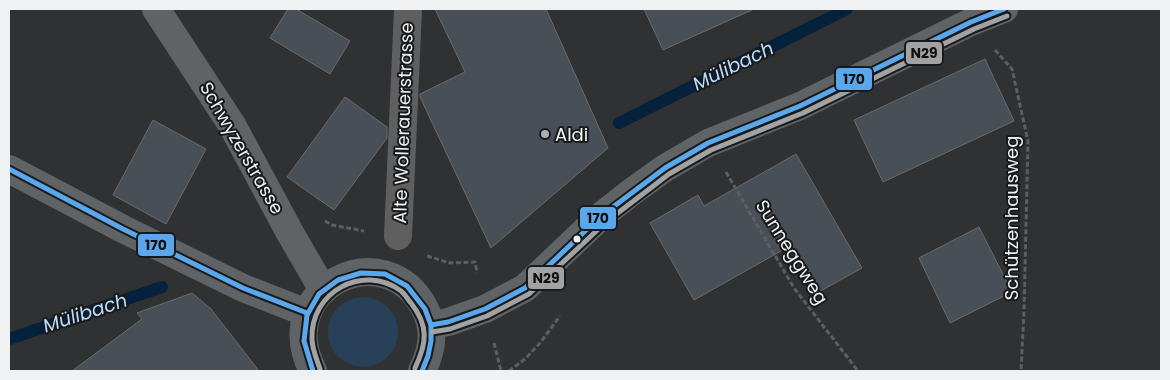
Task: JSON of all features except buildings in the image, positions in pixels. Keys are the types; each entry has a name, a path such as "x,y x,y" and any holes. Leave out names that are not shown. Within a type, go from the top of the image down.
{"main road":[{"name":"Schwyzerstrasse","path":"156,9 232,125 323,290"},
{"path":"431,326 485,309 525,288 601,216 665,168 708,143 800,106 971,22 1004,9"},
{"path":"9,169 123,229 243,288 307,313"},
{"path":"313,371 308,361 304,343 304,325 311,304 323,290 345,276 369,273 382,274 405,284 414,292 425,308 431,326 432,342 422,371"}],"street":[{"name":"Alte Wollerauerstrasse","path":"398,236 408,9"}],"path":[{"name":"Schützenhausweg","path":"971,22 1012,69 1028,141 1024,311 1020,371"},
{"name":"Sunneggweg","path":"708,143 794,288 858,371"},
{"path":"324,221 332,225 398,236"},
{"path":"509,371 526,359 560,316"}],"shaded area":[{"path":"363,297 376,300 388,307 395,319 398,332 395,345 388,357 376,364 363,367 350,364 338,357 331,345 328,332 331,319 338,307 350,300"}],"waterway":[{"name":"Mülibach","path":"619,123 847,9"},
{"name":"Mülibach","path":"9,339 162,287"}],"transit line":[{"name":"170","path":"431,325 448,322 485,309 525,288 601,216 665,168 708,143 800,106 971,22 1004,9"},
{"name":"N29","path":"432,332 450,329 487,316 529,294 606,222 669,174 711,150 803,113 974,29 1007,16"},
{"name":"170","path":"9,169 123,229 243,288 307,313"},
{"name":"170","path":"313,371 304,341 307,315 319,294 338,280 361,273 385,274 407,286 425,309 431,325 431,341 422,371"},
{"name":"N29","path":"320,369 312,339 314,322 320,308 329,296 342,287 356,281 371,280 386,283 401,291 417,311 423,327 424,343 415,368"}],"place":[{"name":"Aldi","path":"545,134"}]}
